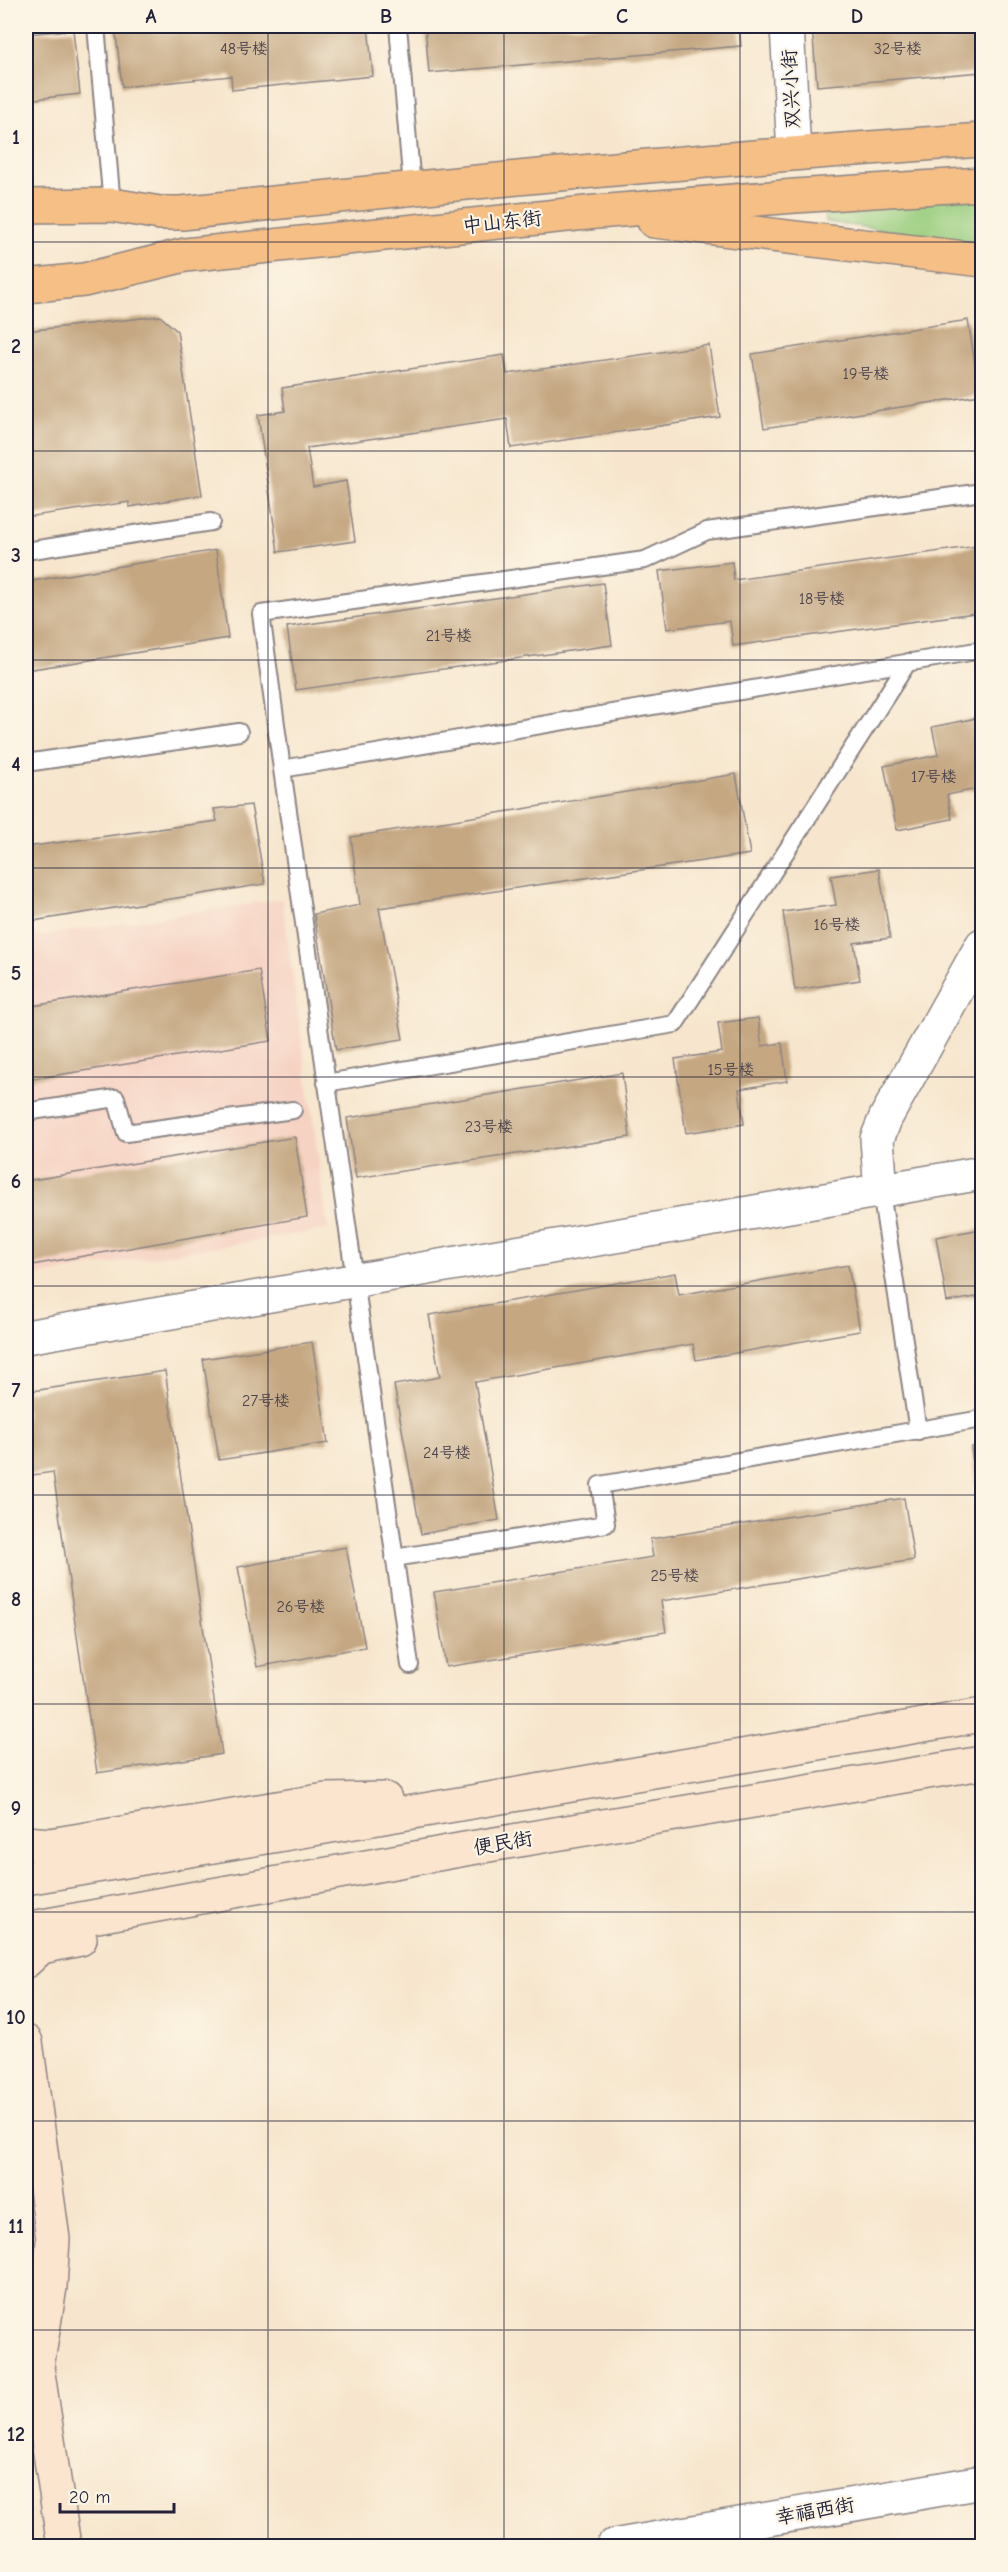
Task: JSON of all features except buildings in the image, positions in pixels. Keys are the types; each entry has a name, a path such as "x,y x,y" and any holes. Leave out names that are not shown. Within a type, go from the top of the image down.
{"main road":[{"path":"26,206 112,205 160,213 182,213 412,187 794,153 982,140"},
{"name":"中山东街","path":"26,285 84,280 185,255 596,212 982,184"},
{"path":"596,212 677,225 982,260"}],"street":[{"name":"双兴小街","path":"787,26 794,153"},
{"path":"881,1192 877,1139 886,1117 982,945"},
{"path":"26,1337 982,1173"},
{"path":"26,1878 982,1715"},
{"name":"便民街","path":"26,1929 465,1849 982,1763"},
{"path":"26,1843 50,1845 326,1800 486,1798"},
{"path":"26,1961 41,1947 54,1943 358,1890 465,1849"},
{"path":"26,2042 53,2239 50,2287 37,2367"},
{"path":"26,2294 64,2547"},
{"name":"幸福西街","path":"613,2547 982,2482"}],"lane":[{"path":"96,26 112,205"},
{"path":"398,26 412,187"},
{"path":"410,1665 353,1280 261,614 645,560 707,531 982,492"},
{"path":"26,551 211,522"},
{"path":"282,769 982,650"},
{"path":"326,1083 675,1024 908,662"},
{"path":"26,764 239,732"},
{"path":"26,1112 116,1098 126,1133 293,1110"},
{"path":"881,1192 918,1431"},
{"path":"394,1558 606,1524 600,1485 982,1419"}],"shaded area":[{"path":"282,899 328,1229 26,1277 26,938"}],"green space":[{"path":"982,195 982,243 826,222 822,203"}]}
